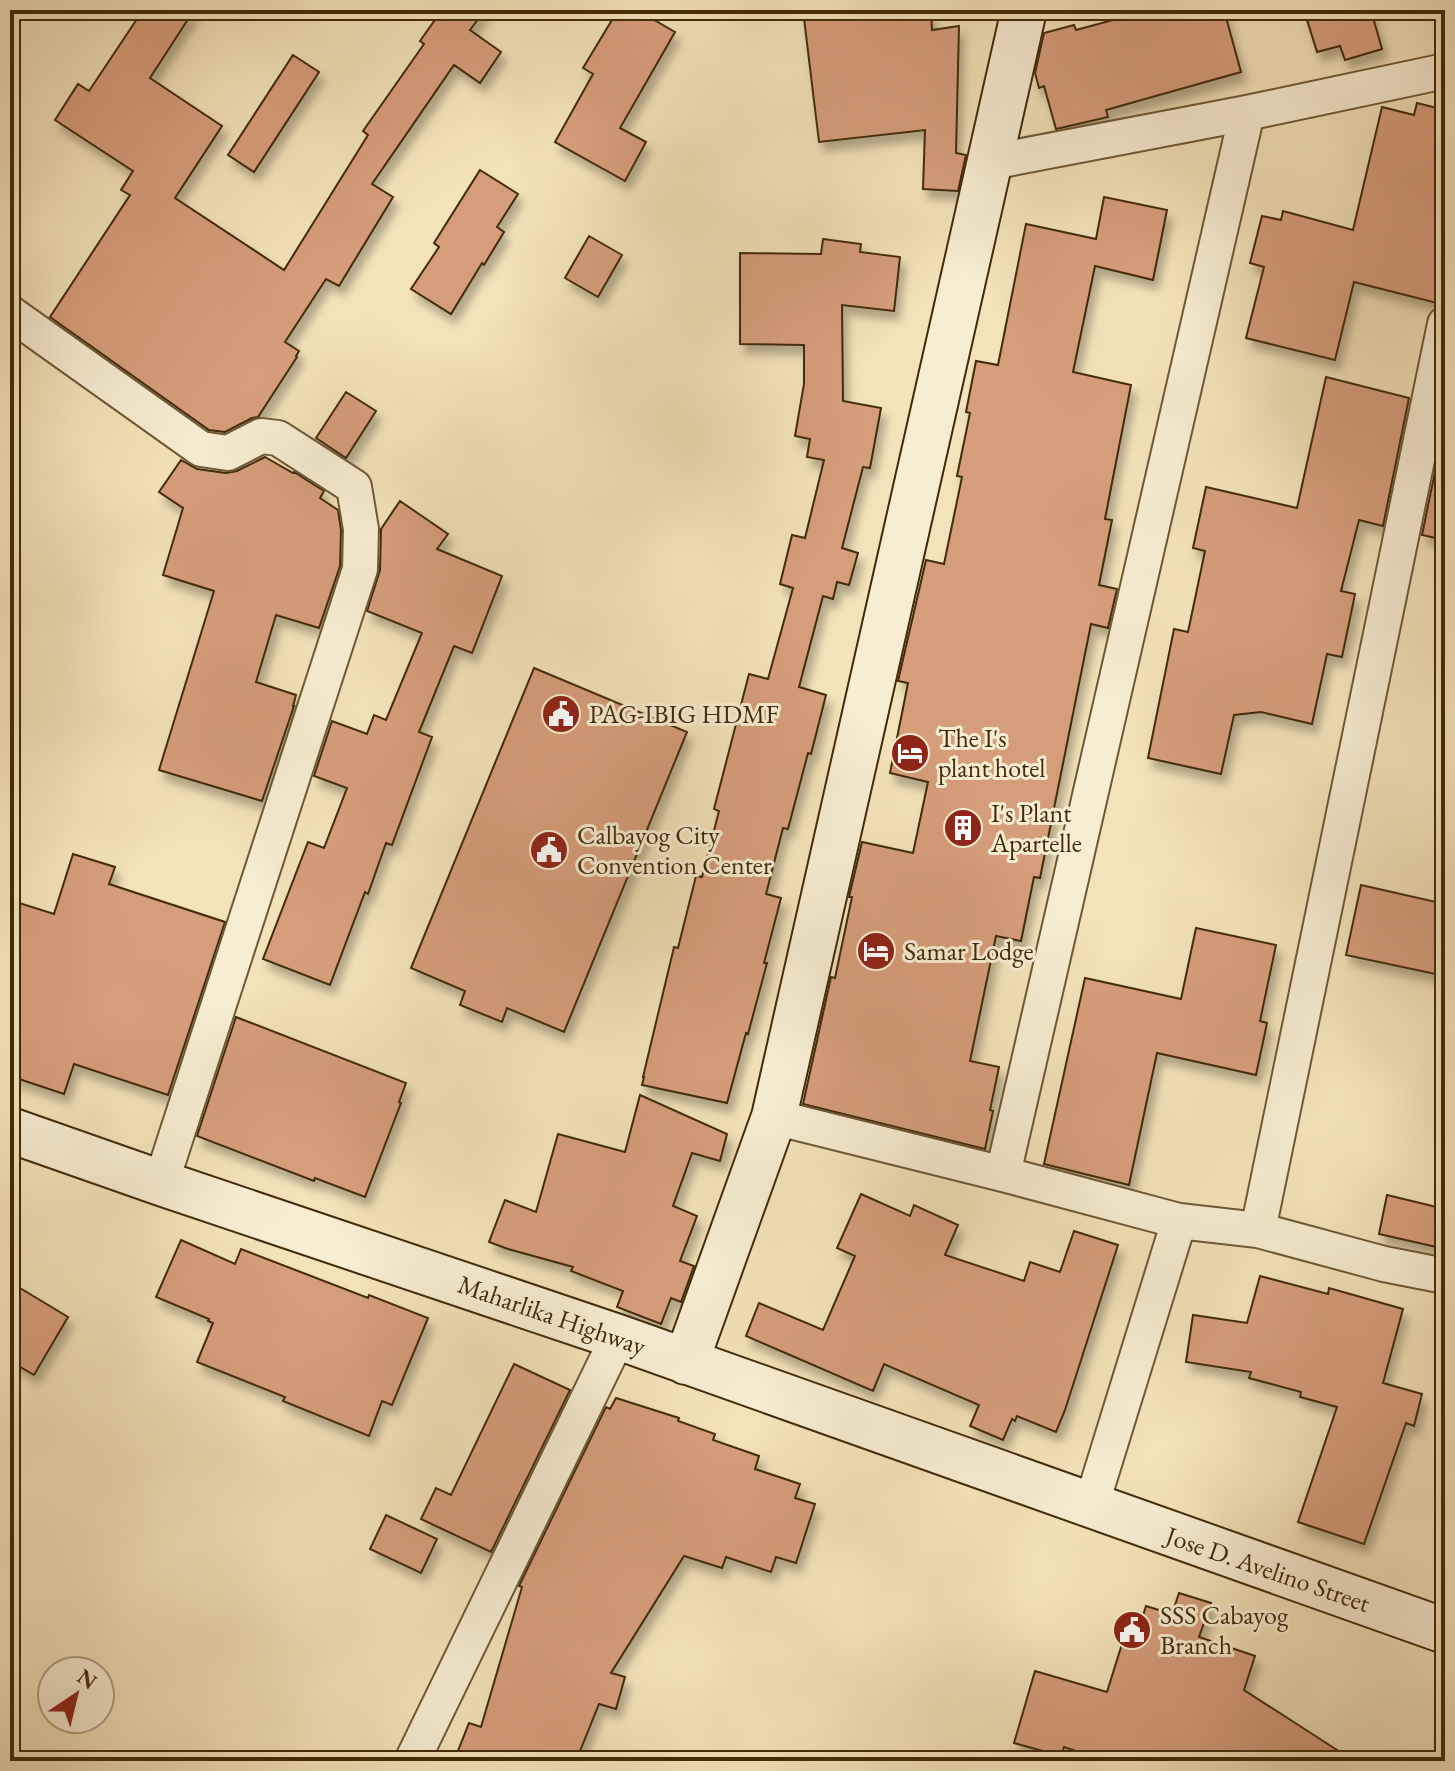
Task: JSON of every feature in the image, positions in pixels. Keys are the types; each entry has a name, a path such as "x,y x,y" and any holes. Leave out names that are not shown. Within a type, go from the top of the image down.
{"main road":[{"path":"686,1362 774,1117 1024,10"},
{"name":"Maharlika Highway","path":"10,1130 618,1337 1091,1506"},
{"name":"Jose D. Avelino Street","path":"1091,1506 1445,1631"}],"street":[{"path":"991,162 1445,71"},
{"path":"1003,1174 1247,113"},
{"path":"10,313 201,449 228,453 261,436 278,438 354,487 361,529 360,569 161,1183"},
{"path":"1258,1230 1445,324"},
{"path":"774,1117 1179,1221 1258,1230 1384,1264 1445,1276"},
{"path":"1091,1506 1179,1221"},
{"path":"412,1761 618,1337"}],"building":[{"path":"143,10 194,10 150,78 222,126 175,198 284,270 368,135 363,131 424,44 420,41 442,10 485,10 470,30 501,52 480,83 454,65 372,184 393,197 339,286 326,279 285,342 299,351 297,357 258,417 225,432 209,430 50,317 130,195 121,190 133,171 55,120 78,84 89,91"},
{"path":"618,10 637,10 675,32 620,128 646,142 625,181 555,142 593,74 583,68"},
{"path":"803,10 931,10 932,30 959,26 956,153 966,155 958,191 923,189 925,130 819,142"},
{"path":"1150,10 1224,10 1241,72 1106,110 1108,117 1056,129 1044,86 1039,88 1035,73 1044,33 1074,25 1076,30"},
{"path":"1304,10 1371,10 1382,49 1345,60 1340,46 1317,52"},
{"path":"293,55 319,72 254,172 228,155"},
{"path":"1417,103 1445,110 1445,305 1354,282 1335,360 1246,338 1264,267 1250,263 1262,216 1281,220 1283,211 1353,230 1382,107 1414,115"},
{"path":"480,170 518,194 497,227 504,232 451,314 411,289 439,247 434,243"},
{"path":"1104,197 1167,210 1153,280 1095,266 1073,372 1131,385 1105,519 1112,520 1099,585 1117,589 1108,628 1091,624 1040,878 1034,877 1021,941 996,936 970,1061 999,1067 985,1149 803,1104 831,977 835,978 862,842 913,853 928,782 890,773 908,683 898,681 926,560 944,564 962,477 957,476 970,413 966,412 976,361 998,365 1026,224 1096,239"},
{"path":"589,236 622,255 598,297 565,278"},
{"path":"823,239 861,244 860,252 900,257 894,311 842,305 843,401 881,408 870,468 863,467 842,548 858,553 849,585 837,582 833,599 823,596 799,687 826,695 788,829 783,828 766,894 781,898 764,963 767,963 727,1103 642,1085 674,947 678,948 696,876 702,877 719,811 714,809 749,674 768,679 793,588 780,584 792,535 805,538 824,460 807,457 810,439 795,436 804,384 804,345 740,344 740,253 821,254"},
{"path":"1326,377 1409,398 1383,526 1359,520 1341,591 1355,594 1342,657 1327,654 1312,724 1261,712 1234,715 1221,774 1148,758 1174,629 1188,632 1205,551 1193,548 1206,487 1297,508"},
{"path":"346,392 376,411 346,458 316,438"},
{"path":"1445,423 1445,540 1422,535"},
{"path":"265,457 324,491 320,498 338,510 341,530 340,566 319,628 276,615 256,682 296,695 262,801 159,770 214,591 163,575 183,508 159,492 181,460 197,469 226,473"},
{"path":"400,501 448,534 437,549 502,576 472,653 454,646 419,732 432,737 392,845 386,843 330,985 263,959 308,842 324,848 347,788 314,776 332,721 367,734 374,715 386,720 422,633 367,611 380,570 381,529"},
{"name":"Calbayog City Convention Center","path":"534,668 687,732 564,1032 507,1008 502,1022 460,1005 465,991 411,968"},
{"path":"73,854 115,867 109,884 225,922 168,1095 74,1064 64,1094 10,1076 10,900 54,914"},
{"path":"1361,885 1445,904 1445,976 1346,955"},
{"path":"1196,928 1276,945 1260,1021 1267,1023 1256,1075 1157,1053 1129,1185 1044,1164 1085,978 1181,999"},
{"path":"236,1017 406,1083 365,1197 197,1136"},
{"path":"640,1095 727,1134 720,1161 692,1153 673,1206 697,1216 680,1261 694,1266 681,1302 671,1298 661,1324 617,1307 623,1291 571,1271 573,1267 489,1242 505,1200 536,1212 558,1134 625,1152"},
{"path":"861,1194 910,1216 914,1205 958,1225 945,1255 1024,1281 1030,1262 1060,1272 1074,1231 1118,1245 1056,1432 1017,1416 1015,1421 1012,1419 1003,1440 970,1426 979,1405 884,1364 873,1391 746,1336 759,1303 823,1330 855,1256 837,1248"},
{"path":"1387,1195 1445,1209 1441,1248 1379,1234"},
{"path":"181,1240 235,1264 241,1249 428,1318 392,1405 382,1401 369,1436 283,1401 285,1397 197,1362 213,1323 156,1297"},
{"path":"1260,1276 1328,1294 1329,1288 1403,1309 1383,1383 1422,1394 1414,1426 1406,1423 1364,1544 1298,1522 1337,1407 1300,1397 1301,1392 1249,1378 1251,1372 1186,1362 1193,1315 1247,1323"},
{"path":"10,1282 68,1317 34,1375 10,1361"},
{"path":"514,1364 570,1390 491,1552 421,1519 436,1488 451,1495"},
{"path":"616,1398 679,1418 678,1421 715,1434 713,1440 759,1456 755,1469 800,1484 795,1498 815,1504 796,1563 776,1557 771,1572 726,1557 722,1568 684,1556 611,1673 625,1677 616,1709 599,1704 576,1761 454,1761 469,1723 481,1727 522,1587 519,1586 606,1407 610,1409"},
{"path":"386,1515 437,1539 421,1573 370,1549"},
{"path":"1179,1593 1211,1603 1199,1637 1255,1656 1244,1690 1354,1761 1106,1761 1064,1747 1061,1756 1014,1743 1035,1671 1107,1692 1131,1615 1142,1619 1146,1606 1172,1614"}],"place":[{"name":"PAG-IBIG HDMF","path":"561,714"},
{"name":"The I's plant hotel","path":"910,753"},
{"name":"I's Plant Apartelle","path":"963,828"},
{"name":"Calbayog City Convention Center","path":"549,850"},
{"name":"Samar Lodge","path":"876,951"},
{"name":"SSS Cabayog Branch","path":"1132,1630"}]}
